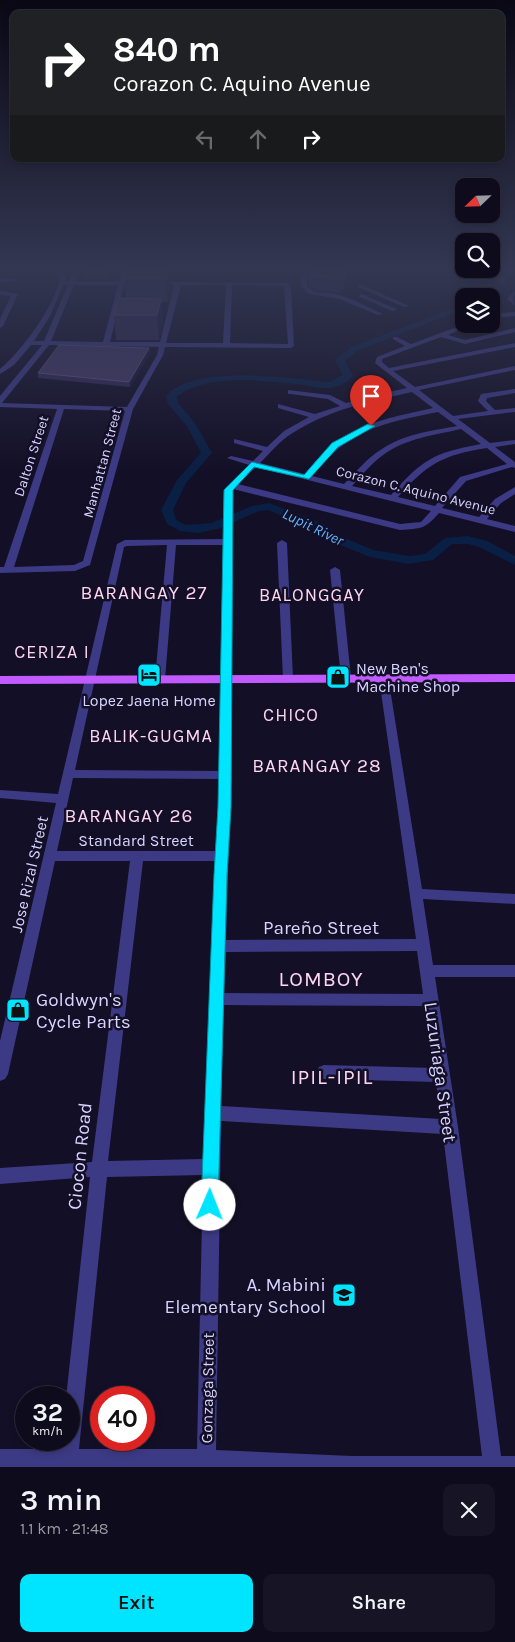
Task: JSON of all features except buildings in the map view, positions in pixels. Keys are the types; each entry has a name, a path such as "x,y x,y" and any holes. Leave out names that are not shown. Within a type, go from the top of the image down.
{"main road":[{"path":"0,680 515,678"}],"street":[{"path":"0,372 10,366 33,335"},
{"path":"0,401 46,344 50,335"},
{"path":"106,345 108,335"},
{"name":"Manhattan Street","path":"4,570 82,567 87,564 129,409 157,362 166,335"},
{"path":"226,346 227,335"},
{"path":"29,343 291,346 290,335"},
{"path":"441,335 379,358 378,363 514,465"},
{"path":"444,335 465,342 492,335"},
{"path":"395,338 410,346"},
{"path":"387,370 515,345"},
{"path":"0,367 10,366"},
{"path":"231,485 286,433 315,417 344,405 515,368"},
{"path":"493,412 482,401 484,396 515,391"},
{"path":"291,392 330,397 344,405"},
{"path":"0,405 129,409"},
{"path":"281,406 315,417"},
{"name":"Dalton Street","path":"4,570 61,407"},
{"path":"306,478 335,445 353,434 390,420 440,410"},
{"path":"451,418 515,410"},
{"path":"346,487 375,458 392,446 414,438 462,427"},
{"path":"237,441 268,450"},
{"path":"394,498 414,475 431,461 488,446 515,442"},
{"name":"Corazon C. Aquino Avenue","path":"231,458 515,528"},
{"path":"231,485 400,527 419,526 428,520 463,479 514,465"},
{"name":"Gonzaga Street","path":"206,1463 210,1167 227,680 228,494 231,485"},
{"path":"482,520 498,501 515,490"},
{"path":"160,679 172,543 228,542"},
{"name":"Jose Rizal Street","path":"0,1074 6,1020 70,774 121,544 172,543"},
{"path":"282,543 288,679"},
{"path":"335,570 346,678"},
{"name":"Luzuriaga Street","path":"384,678 450,1127 493,1466"},
{"path":"70,774 224,774"},
{"path":"0,794 63,799"},
{"name":"Standard Street","path":"50,856 221,856"},
{"name":"Ciocon Road","path":"68,1460 92,1254 98,1169 116,1003 137,856"},
{"path":"416,894 515,899"},
{"name":"Pareño Street","path":"219,946 423,945"},
{"path":"427,971 515,971"},
{"path":"217,999 431,1000"},
{"path":"324,1072 442,1075"},
{"path":"212,1113 450,1127"},
{"path":"0,1176 98,1169 210,1167"},
{"path":"0,1459 352,1466 515,1466"}],"waterway":[{"name":"Lupit River","path":"389,335 354,349 340,360 348,376 340,382 329,385 278,379 228,378 182,389 171,396 173,404 191,425 207,453 181,482 167,510 171,522 184,528 198,529 214,526 256,508 269,506 320,527 332,537 370,553 409,560 429,557 449,541 468,540 483,544 515,561"}],"place":[{"name":"Lopez Jaena Home","path":"149,675"},
{"name":"New Ben's Machine Shop","path":"338,677"},
{"name":"Goldwyn's Cycle Parts","path":"18,1010"},
{"name":"A. Mabini Elementary School","path":"344,1295"}],"district":[{"name":"BARANGAY 27","path":"144,592"},
{"name":"BALONGGAY","path":"312,595"},
{"name":"CERIZA I","path":"52,652"},
{"name":"CHICO","path":"291,715"},
{"name":"BALIK-GUGMA","path":"151,736"},
{"name":"BARANGAY 28","path":"317,765"},
{"name":"BARANGAY 26","path":"129,815"},
{"name":"LOMBOY","path":"321,979"},
{"name":"IPIL-IPIL","path":"332,1077"}],"route":[{"path":"210,1205 220,875 224,807 229,488 252,464 306,478 335,445 371,426"}]}
